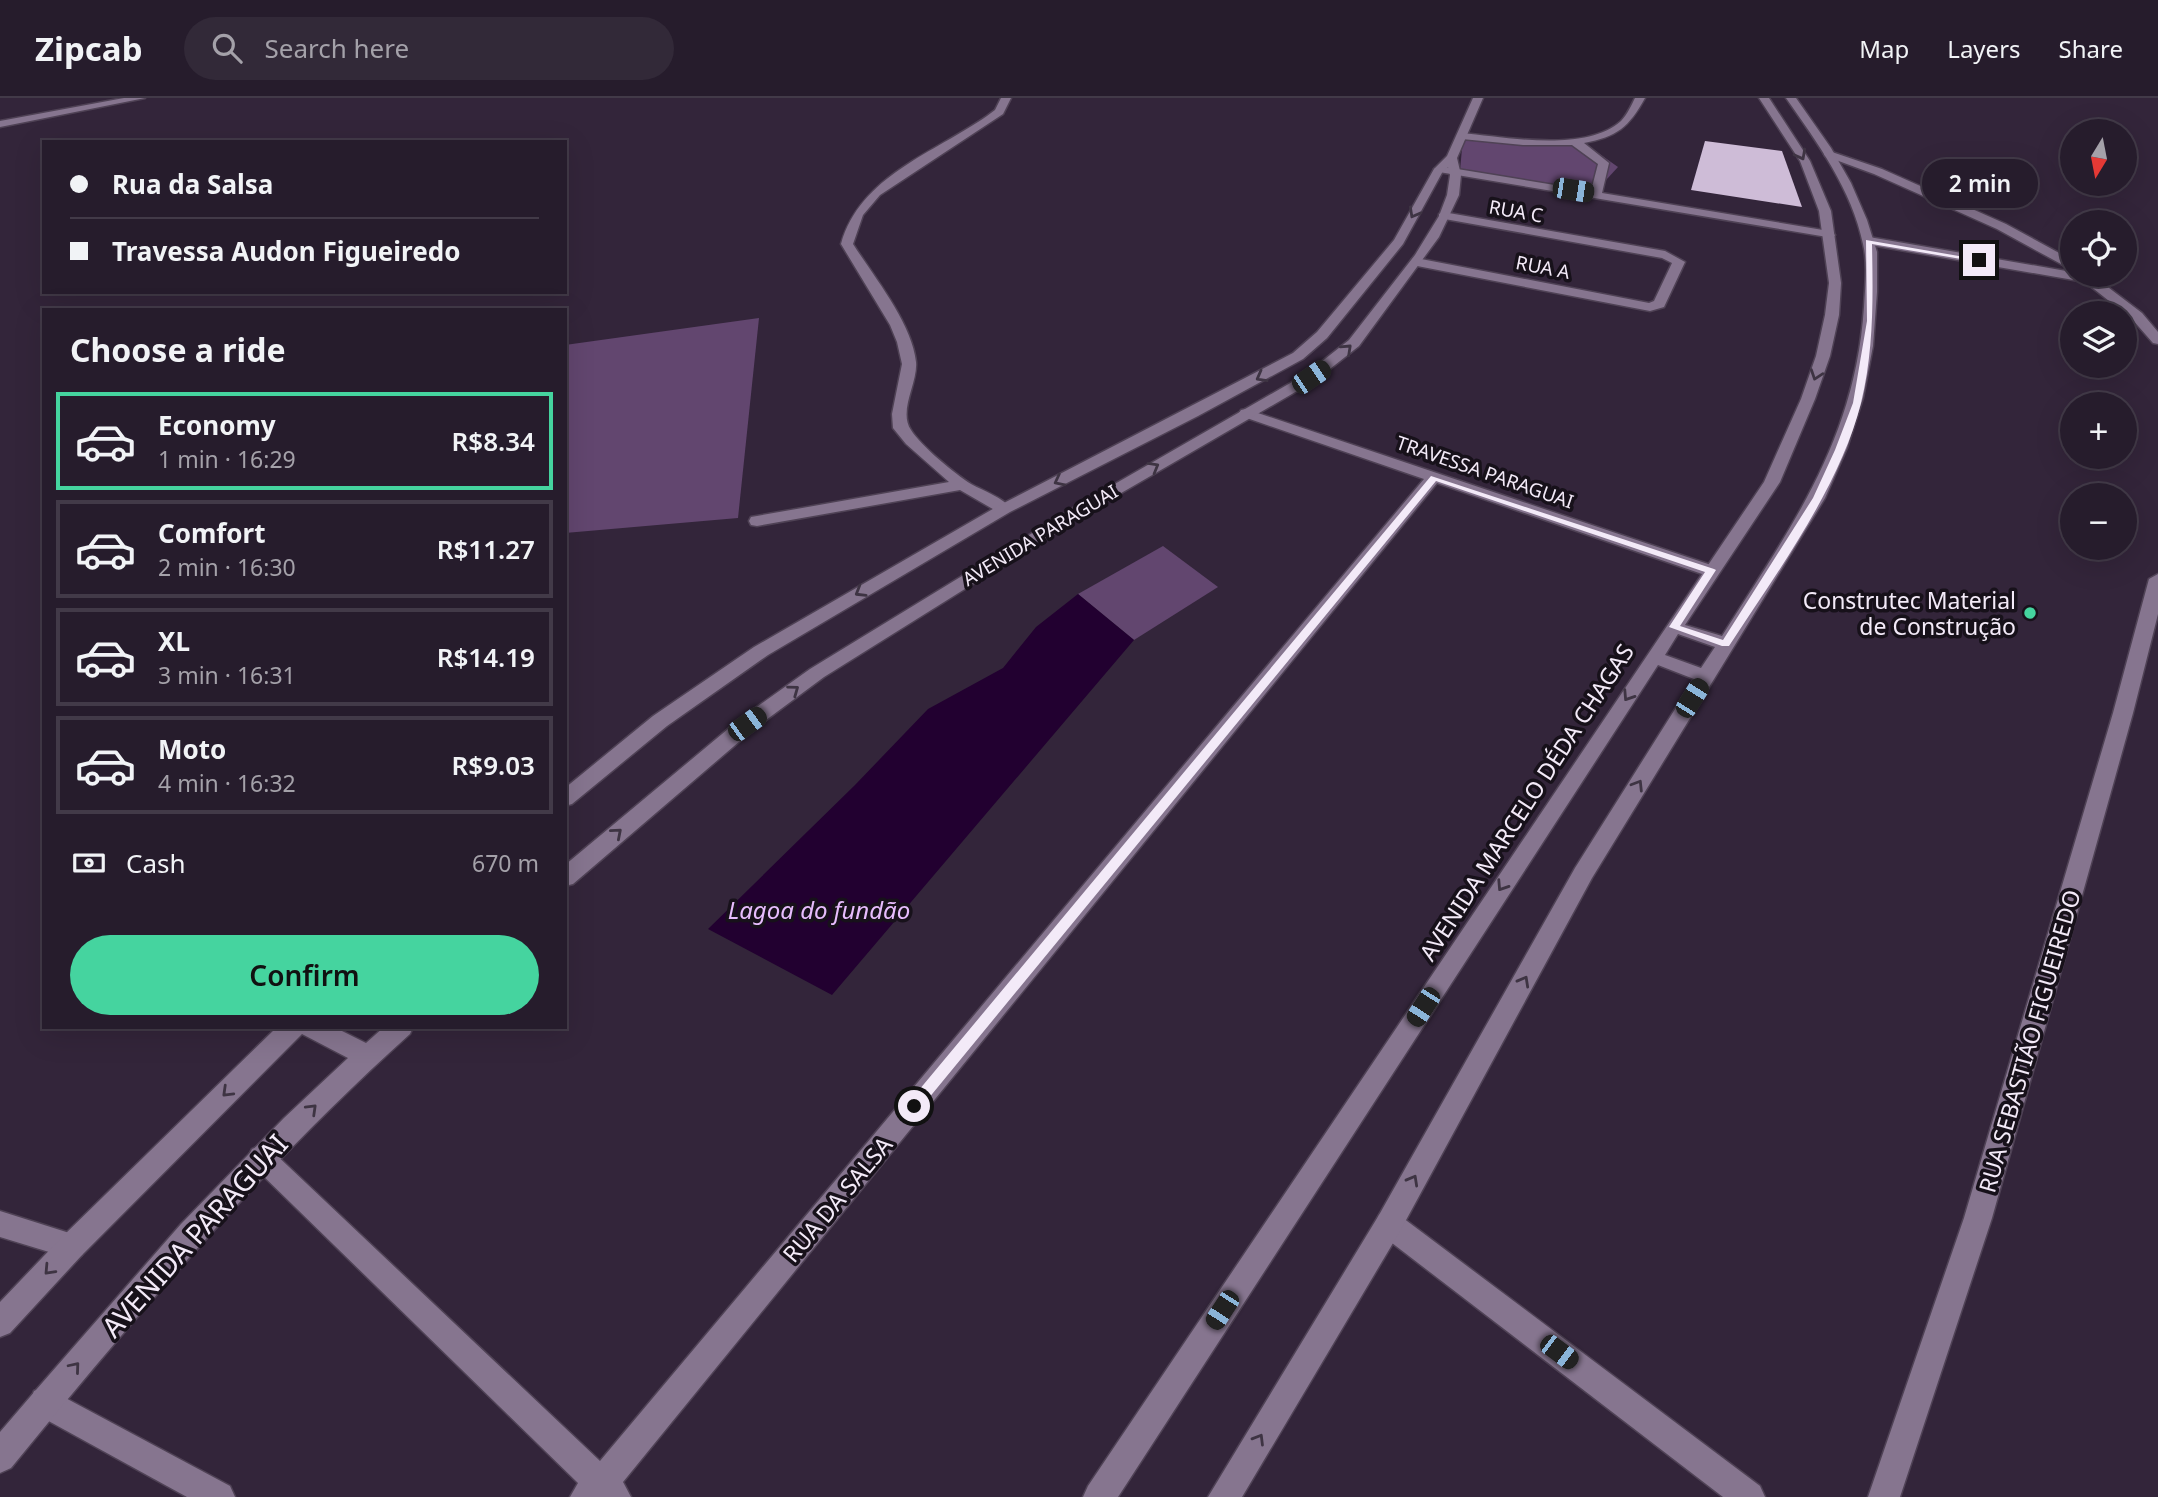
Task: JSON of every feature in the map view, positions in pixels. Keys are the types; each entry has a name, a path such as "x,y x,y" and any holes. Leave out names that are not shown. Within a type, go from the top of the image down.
{"street":[{"path":"0,124 140,98"},
{"path":"1004,509 962,485 911,441 901,428 899,414 909,364 904,342 897,325 847,244 854,219 873,193 892,178 991,118 999,112 1006,98"},
{"name":"AVENIDA PARAGUAI","path":"567,797 660,721 761,652 1004,509 1261,378 1312,345 1399,241 1450,166 1478,98"},
{"path":"1462,136 1576,142 1622,125 1640,98"},
{"name":"AVENIDA MARCELO DÉDA CHAGAS","path":"1224,1497 1389,1224 1583,874 1818,498 1840,450 1857,403 1870,321 1853,279 1829,235 1821,200 1805,161 1764,98"},
{"name":"AVENIDA MARCELO DÉDA CHAGAS","path":"1099,1497 1711,570 1772,482 1823,356 1832,315 1853,279 1869,241 1845,184 1815,128 1791,98"},
{"path":"1576,142 1604,163 1596,194"},
{"path":"1829,154 1896,177 2043,247 2060,258"},
{"path":"1450,166 1829,235"},
{"name":"AVENIDA PARAGUAI","path":"567,876 747,724 817,673 938,596 1311,377 1353,346 1416,261 1443,216 1453,196 1450,166"},
{"name":"RUA C","path":"1443,216 1665,255 1679,262 1661,301"},
{"path":"1869,241 2060,273"},
{"name":"RUA A","path":"1416,261 1631,304 1656,306 1661,301"},
{"path":"2100,287 2118,301"},
{"path":"2137,316 2158,320"},
{"path":"2137,316 2158,340"},
{"name":"TRAVESSA PARAGUAI","path":"1247,413 1711,570"},
{"name":"RUA DA SALSA","path":"600,1492 1434,477"},
{"path":"757,521 962,485"},
{"name":"RUA SEBASTIÃO FIGUEIREDO","path":"1884,1497 1978,1218 2123,713 2158,579"},
{"path":"1674,627 1726,644"},
{"path":"1654,657 1706,677"},
{"path":"0,1322 72,1246 291,1029"},
{"path":"315,1029 367,1056"},
{"name":"AVENIDA PARAGUAI","path":"0,1457 45,1402 261,1157 399,1029"},
{"path":"261,1157 600,1492"},
{"path":"0,1224 72,1246"},
{"path":"1389,1224 1749,1497"},
{"path":"45,1402 219,1497"}],"shaded area":[{"path":"1463,137 1587,145 1618,167 1595,192 1460,171"},
{"path":"759,318 738,518 567,533 567,345"},
{"path":"1163,546 1218,587 1134,640 1078,594"}],"water":[{"name":"Lagoa do fundão","path":"1078,594 1134,640 832,995 708,929 855,785 928,709 1003,668 1036,627"}],"building":[{"path":"1705,141 1782,151 1802,207 1691,190"}],"place":[{"name":"Construtec Material de Construção","path":"2030,613"}],"route":[{"path":"914,1106 1434,477 1711,570 1674,627 1726,644 1818,498 1840,450 1857,403 1870,321 1869,241 1979,260"}]}
